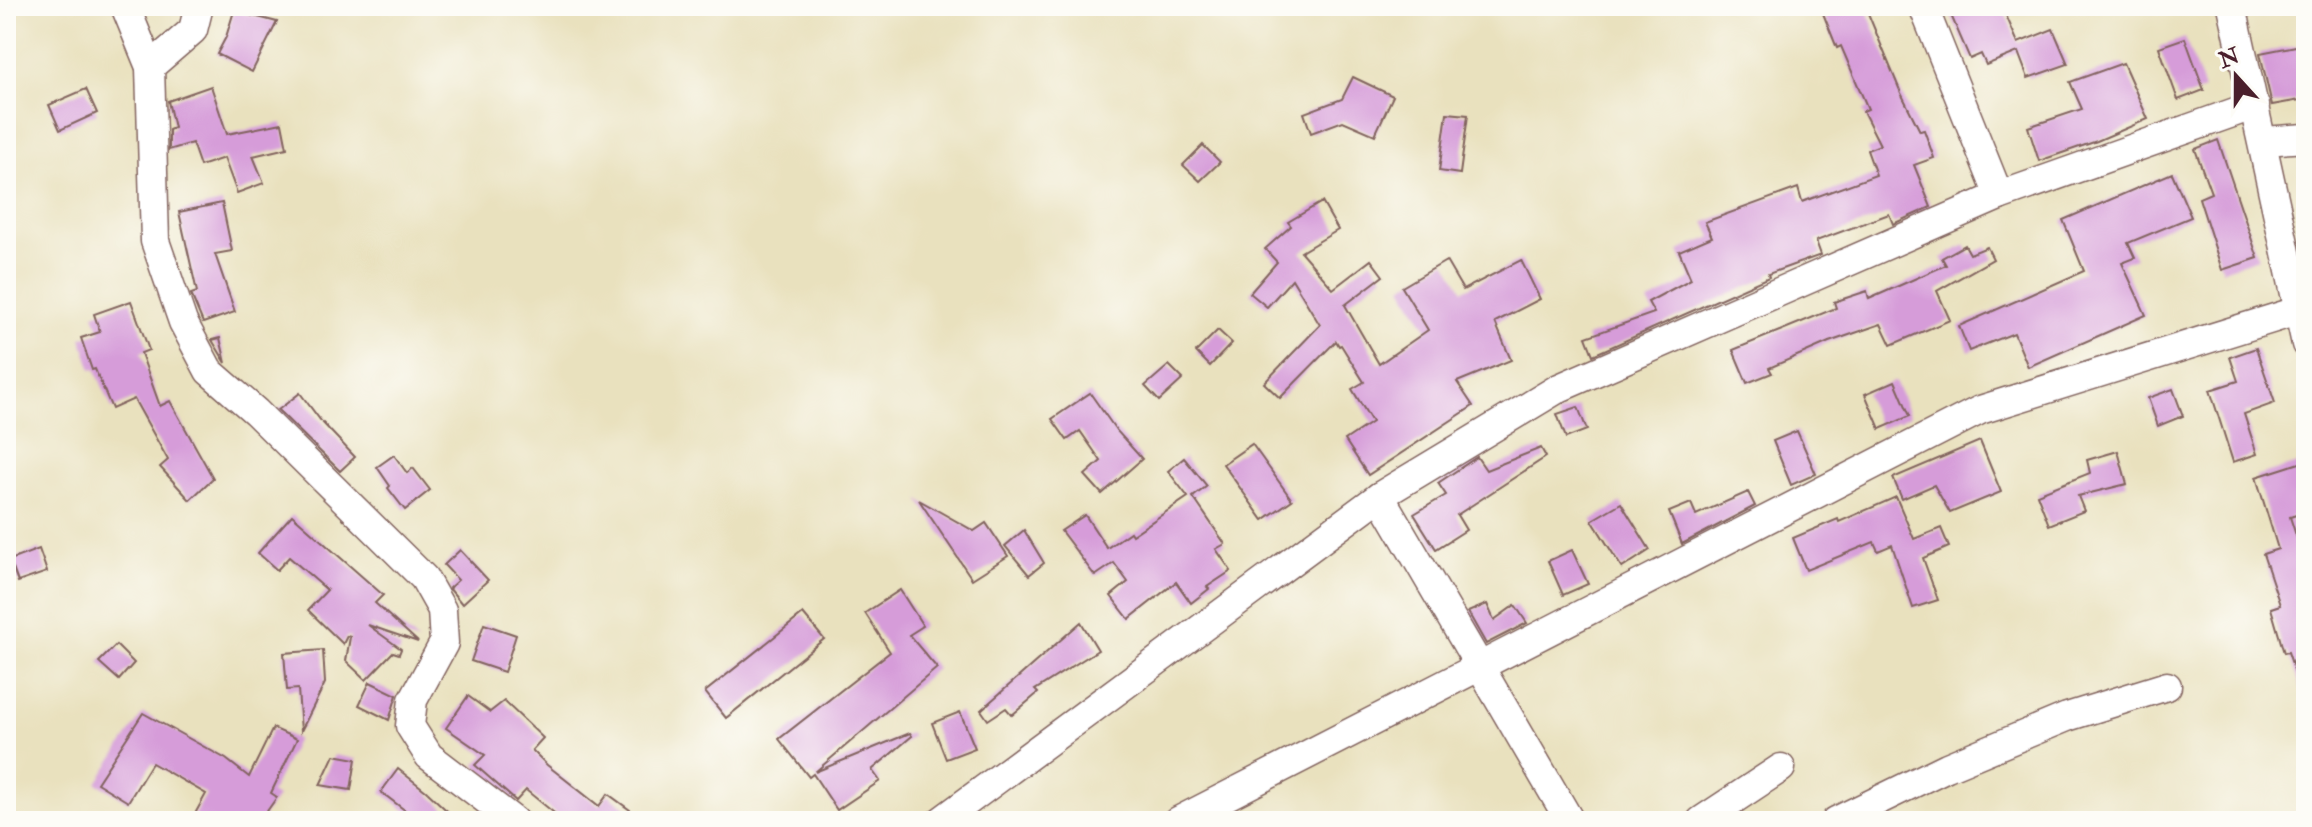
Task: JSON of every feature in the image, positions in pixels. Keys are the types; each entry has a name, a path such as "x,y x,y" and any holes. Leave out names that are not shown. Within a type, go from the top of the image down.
{"street":[{"path":"125,6 150,67 155,241 183,322 209,371 256,412 424,578 442,610 444,643 413,700 410,726 429,756 514,821"},
{"path":"150,67 193,30 199,6"},
{"path":"1923,6 1999,196"},
{"path":"2232,6 2306,344"},
{"path":"941,821 1380,496 1559,388 1999,196 2255,105"},
{"path":"2264,141 2306,138"},
{"path":"1178,821 1980,410 2297,311"},
{"path":"1380,496 1570,821"},
{"path":"1836,821 1947,767 2054,723 2167,686"},
{"path":"1701,821 1781,768"}],"building":[{"path":"1820,6 1865,6 1901,93 1920,131 1924,130 1934,158 1914,165 1931,207 1893,224 1889,214 1816,241 1821,255 1768,274 1769,277 1593,355 1586,337 1654,313 1648,302 1691,279 1679,251 1712,237 1705,222 1798,188 1802,202 1876,175 1867,150 1880,145 1863,111 1868,109 1841,46 1837,48"},
{"path":"1947,6 2002,6 2018,43 2053,29 2068,64 2028,78 2018,52 1986,65 1981,54 1970,59"},
{"path":"234,11 277,22 252,72 217,54"},
{"path":"2185,38 2204,90 2178,100 2159,47"},
{"path":"2306,44 2306,99 2272,105 2260,53"},
{"path":"2123,63 2148,119 2039,161 2028,127 2082,109 2070,82"},
{"path":"1353,77 1393,96 1375,135 1343,121 1311,133 1304,113 1342,99"},
{"path":"211,86 227,134 282,123 287,148 253,156 264,183 237,193 224,158 200,166 192,143 169,150 169,130 174,128 168,101"},
{"path":"86,89 97,113 60,130 49,105"},
{"path":"1447,113 1468,115 1460,174 1439,171"},
{"path":"2218,140 2258,258 2222,270 2199,198 2211,193 2195,149"},
{"path":"1203,145 1220,162 1200,181 1183,165"},
{"path":"2172,173 2191,217 2128,243 2135,258 2122,263 2146,315 2028,367 2014,333 1969,351 1959,326 2084,271 2063,220"},
{"path":"1322,202 1338,230 1301,252 1333,289 1371,260 1383,276 1345,305 1379,364 1428,330 1402,287 1446,261 1463,290 1521,260 1540,299 1495,322 1511,360 1457,382 1473,406 1368,475 1345,440 1372,422 1352,389 1364,382 1341,345 1336,341 1280,398 1264,383 1320,325 1292,279 1267,307 1250,293 1277,262 1265,249 1291,226 1288,222"},
{"path":"222,203 232,251 215,254 235,312 203,323 191,294 197,292 179,212"},
{"path":"1965,245 1970,254 1987,247 1993,259 1937,291 1950,320 1891,345 1881,324 1769,368 1772,373 1747,383 1733,350 1836,308 1834,302 1867,291 1869,299 1946,265 1942,258"},
{"path":"131,301 149,350 141,353 160,406 170,401 213,478 190,500 160,467 168,460 134,399 112,409 95,369 92,370 81,338 100,332 94,314"},
{"path":"1218,330 1232,343 1210,366 1196,352"},
{"path":"220,338 226,363 212,340"},
{"path":"2256,348 2275,403 2244,414 2257,454 2233,462 2210,390 2238,381 2230,357"},
{"path":"1169,365 1183,379 1159,401 1145,386"},
{"path":"1895,381 1910,416 1880,429 1865,394"},
{"path":"2173,389 2183,416 2158,426 2148,398"},
{"path":"300,393 355,457 340,471 278,410"},
{"path":"1090,393 1116,430 1142,459 1102,494 1085,475 1101,461 1080,431 1067,440 1052,419"},
{"path":"1578,407 1587,430 1566,438 1557,414"},
{"path":"1797,431 1816,474 1791,485 1773,441"},
{"path":"1980,441 2001,492 1950,513 1934,485 1902,499 1893,478"},
{"path":"1252,444 1292,500 1263,520 1223,464"},
{"path":"1541,448 1546,457 1457,515 1466,530 1436,549 1414,514 1446,495 1438,483 1477,457 1486,470"},
{"path":"2118,451 2127,484 2078,496 2084,511 2049,525 2037,494 2090,473 2087,460"},
{"path":"394,455 407,473 413,468 430,490 405,510 377,467"},
{"path":"1184,458 1207,486 1193,497 1225,544 1216,549 1231,571 1207,587 1209,589 1191,603 1176,582 1129,619 1111,596 1128,582 1114,563 1095,576 1061,531 1085,515 1107,548 1130,532 1132,535 1188,497 1168,471"},
{"path":"2306,461 2306,512 2290,517 2306,566 2306,693 2302,694 2288,652 2284,653 2271,608 2280,605 2263,554 2278,549 2256,477"},
{"path":"1748,492 1755,506 1682,544 1669,512 1691,503 1696,515"},
{"path":"1896,497 1914,539 1941,528 1949,547 1923,558 1938,600 1913,608 1892,545 1878,551 1874,542 1806,570 1793,538"},
{"path":"919,500 974,531 986,523 1008,556 972,579"},
{"path":"1621,503 1650,550 1622,568 1592,520"},
{"path":"292,515 383,595 375,603 418,642 368,625 401,649 399,654 393,652 366,680 346,661 350,637 347,636 343,644 308,610 327,590 289,557 277,570 258,553"},
{"path":"1024,530 1044,563 1029,575 1005,546"},
{"path":"39,549 47,572 18,582 10,560"},
{"path":"460,550 488,580 462,604 449,588 458,580 444,565"},
{"path":"1572,550 1588,584 1563,595 1548,561"},
{"path":"900,590 923,626 909,635 937,668 815,772 910,733 912,736 872,770 880,781 837,810 813,774 809,777 779,739 890,652 865,613"},
{"path":"1487,604 1494,620 1515,605 1527,623 1486,644 1468,612"},
{"path":"803,614 824,639 726,718 705,692"},
{"path":"1081,622 1098,650 1035,690 1038,693 1012,715 1006,708 988,720 981,710"},
{"path":"484,624 516,635 504,672 471,661"},
{"path":"116,645 134,663 119,680 99,662"},
{"path":"323,650 325,683 301,731 298,689 287,690 284,653"},
{"path":"370,682 397,695 389,720 359,705"},
{"path":"468,696 490,712 504,701 543,738 532,750 547,765 599,806 608,794 645,821 564,821 526,790 516,801 475,765 485,755 446,728"},
{"path":"960,712 975,748 946,759 932,723"},
{"path":"143,713 226,759 249,777 273,728 297,739 271,793 277,797 260,821 191,821 206,794 152,763 128,802 97,783"},
{"path":"334,755 356,759 351,790 320,785"},
{"path":"398,769 458,821 419,821 381,792"}]}
